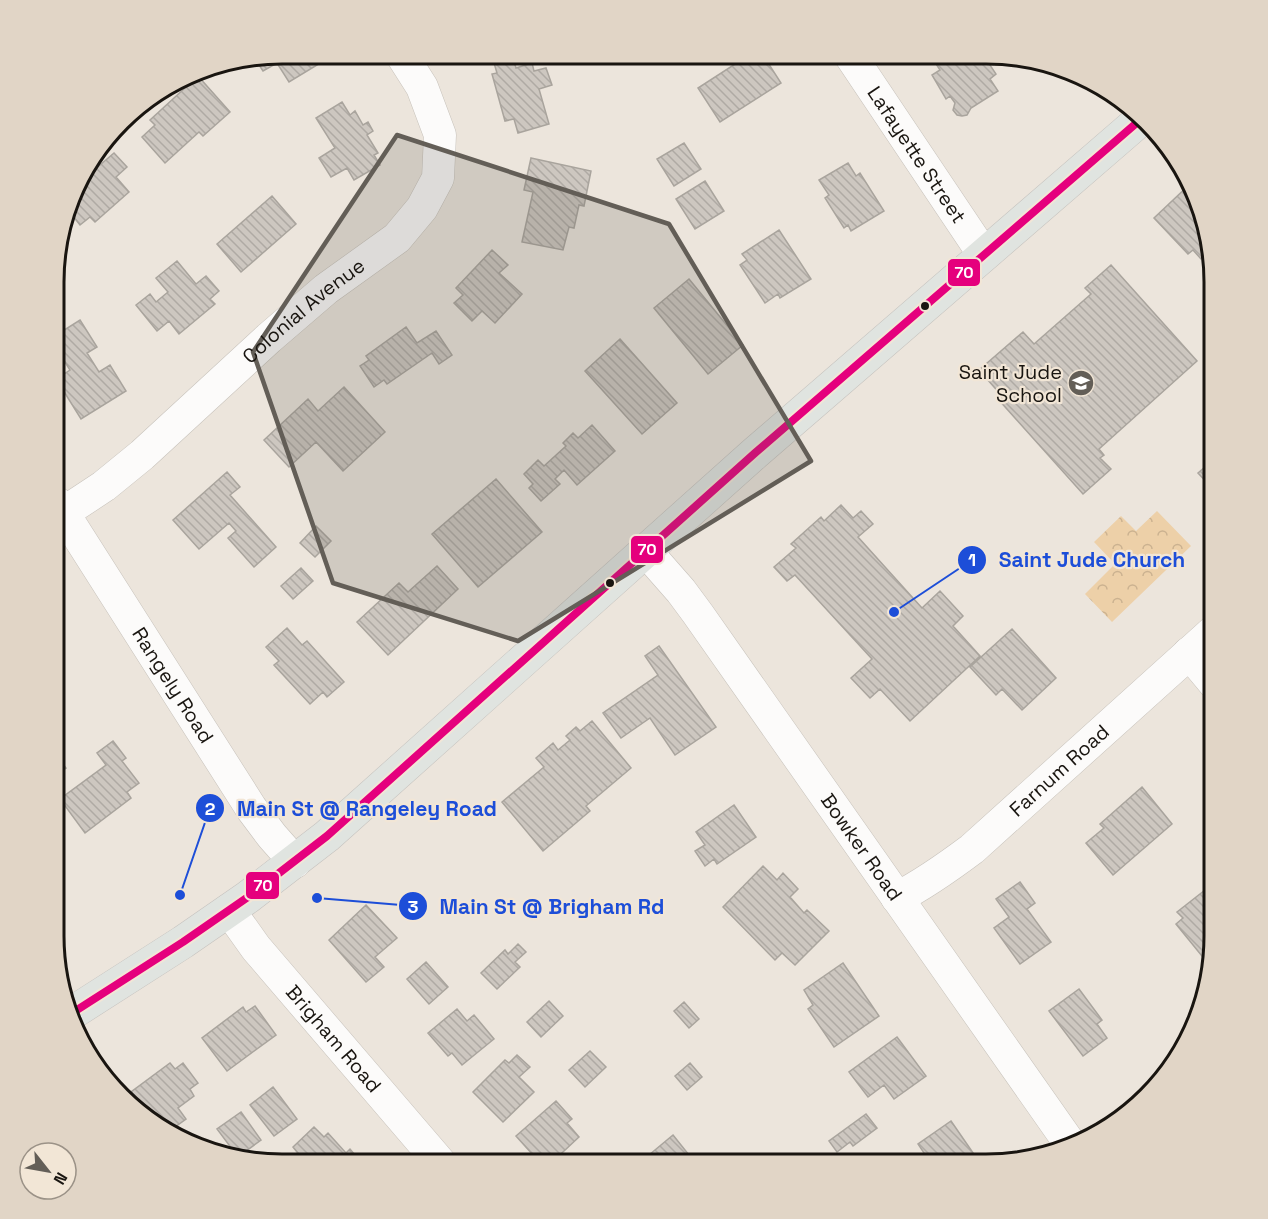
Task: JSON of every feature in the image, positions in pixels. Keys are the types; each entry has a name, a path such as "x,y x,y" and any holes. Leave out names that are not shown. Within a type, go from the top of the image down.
{"main road":[{"path":"77,1010 153,962 295,862 377,792 645,550 847,372 1135,124"}],"street":[{"name":"Colonial Avenue","path":"64,508 104,486 142,455 269,338 326,290 397,238 422,208 438,178 440,135 422,87 407,64"},
{"name":"Lafayette Street","path":"855,64 984,255"},
{"name":"Rangely Road","path":"64,519 251,808 295,862"},
{"name":"Bowker Road","path":"645,550 698,614 1067,1139"},
{"name":"Farnum Road","path":"897,898 920,886 972,849 1204,640"},
{"path":"1189,653 1204,671"},
{"name":"Brigham Road","path":"229,910 271,965 433,1154"}],"highlighted area":[{"path":"397,135 669,224 811,461 518,641 333,583 253,352"}],"green space":[{"path":"1157,511 1191,546 1112,622 1085,594 1115,564 1094,542 1121,516 1136,531"}],"building":[{"path":"278,64 319,64 289,82"},
{"path":"494,64 515,64 516,68 532,64 534,71 546,68 552,85 539,89 549,124 518,133 514,119 505,121 492,74 497,73"},
{"path":"735,64 769,64 781,83 720,122 698,88"},
{"path":"936,64 990,64 996,74 990,79 998,91 971,108 967,115 957,115 953,110 955,103 950,96 946,99 932,75 940,70"},
{"path":"274,65 263,71 259,66"},
{"path":"202,80 230,112 203,136 199,132 165,163 142,137 155,125 150,120 186,87"},
{"path":"342,102 350,115 355,111 363,125 368,122 373,131 367,135 378,153 374,155 380,165 354,180 347,168 331,177 319,158 335,148 316,118"},
{"path":"684,143 701,169 674,186 657,159"},
{"path":"114,153 127,167 116,177 129,192 95,222 90,217 80,225 74,218 76,212 98,167"},
{"path":"531,158 591,171 584,206 579,205 574,228 569,227 563,250 522,242 533,192 524,190"},
{"path":"848,163 856,176 860,173 884,211 851,231 848,225 844,228 825,198 829,195 819,180"},
{"path":"705,181 724,211 695,229 676,199"},
{"path":"1183,191 1196,226 1202,258 1193,250 1188,254 1154,218"},
{"path":"272,196 296,224 241,272 217,244"},
{"path":"779,230 811,279 780,298 778,294 765,303 740,265 747,260 742,254"},
{"path":"492,250 508,265 499,273 522,294 495,323 482,311 472,321 454,303 463,295 456,288"},
{"path":"177,261 196,284 206,276 219,291 210,299 215,304 179,334 169,321 157,331 136,305 150,294 156,302 168,292 156,278"},
{"name":"Saint Jude School","path":"1111,265 1197,361 1099,449 1104,455 1100,458 1111,469 1083,494 998,399 1002,396 979,370 1023,332 1034,344 1091,294 1085,288"},
{"path":"689,279 743,345 708,374 654,308"},
{"path":"80,320 97,347 87,353 99,372 110,365 126,391 81,419 64,392 64,374 70,370 64,360 64,330"},
{"path":"406,327 417,343 436,331 452,355 439,364 432,353 387,384 384,380 374,387 360,366 369,360 366,356"},
{"path":"620,339 677,403 642,434 585,371"},
{"path":"344,387 385,432 343,471 316,442 289,467 264,440 308,399 318,411"},
{"path":"592,425 615,451 577,485 564,470 555,479 560,484 541,501 529,488 533,484 524,474 538,460 544,466 566,446 563,443 573,433 578,438"},
{"path":"1204,468 1204,479 1198,473"},
{"path":"227,472 240,487 230,495 276,547 254,567 228,538 236,531 229,523 199,549 173,520"},
{"path":"496,479 542,532 478,587 432,534"},
{"path":"841,505 853,518 861,511 873,524 858,537 922,608 940,591 963,616 953,626 980,656 910,721 880,689 870,698 851,678 872,659 795,575 787,581 774,567 796,548 791,544 821,517 824,521"},
{"path":"316,526 331,541 315,557 300,543"},
{"path":"437,566 458,589 388,655 357,622 399,583 408,592"},
{"path":"301,568 313,581 293,599 281,586"},
{"path":"287,628 302,645 307,641 344,682 327,697 323,692 310,704 274,665 279,661 266,647"},
{"path":"1012,629 1056,678 1022,710 1002,689 996,695 970,667"},
{"path":"659,646 716,727 675,755 650,718 621,738 603,713 658,675 645,656"},
{"path":"592,721 631,768 586,806 590,811 543,851 502,802 544,767 536,758 553,743 558,750 570,740 566,736 576,727 580,731"},
{"path":"113,741 126,758 122,761 139,783 127,792 131,798 85,833 64,804 64,796 106,765 97,753"},
{"path":"1142,787 1172,824 1113,875 1086,843 1104,828 1100,824"},
{"path":"734,805 756,837 717,864 714,859 705,866 695,851 705,845 696,832"},
{"path":"763,866 777,880 783,873 798,889 790,897 804,913 807,910 829,931 795,965 782,953 775,960 723,907"},
{"path":"1020,882 1035,903 1027,909 1051,942 1020,964 994,928 1009,917 996,899"},
{"path":"1204,891 1203,957 1176,924 1183,918 1177,912"},
{"path":"366,905 397,938 375,957 384,967 366,982 329,940"},
{"path":"518,944 526,952 515,962 520,967 497,989 481,973 505,950 508,954"},
{"path":"426,962 448,987 429,1004 407,979"},
{"path":"843,963 879,1016 834,1047 808,1009 813,1005 804,990"},
{"path":"1079,989 1102,1020 1097,1024 1107,1038 1083,1056 1049,1011"},
{"path":"549,1001 563,1016 541,1037 527,1022"},
{"path":"684,1002 699,1019 689,1028 674,1011"},
{"path":"255,1006 276,1035 227,1071 202,1038 243,1007 246,1012"},
{"path":"457,1009 467,1021 474,1015 494,1039 462,1065 452,1053 448,1056 428,1033"},
{"path":"897,1037 926,1076 894,1099 884,1085 868,1097 849,1072"},
{"path":"590,1051 606,1067 585,1087 569,1070"},
{"path":"517,1055 530,1067 519,1077 534,1092 503,1122 473,1092 505,1060 509,1063"},
{"path":"170,1063 175,1069 183,1063 198,1083 190,1089 194,1096 178,1108 186,1119 176,1126 161,1118 131,1092"},
{"path":"690,1063 702,1077 687,1090 675,1076"},
{"path":"273,1087 297,1119 274,1136 250,1105"},
{"path":"556,1101 572,1119 567,1123 579,1137 561,1154 532,1154 516,1136"},
{"path":"241,1112 261,1140 246,1151 231,1148 217,1129"},
{"path":"866,1114 877,1128 853,1146 850,1142 837,1152 829,1141"},
{"path":"951,1121 974,1154 925,1154 918,1144"},
{"path":"314,1127 324,1137 328,1133 346,1153 350,1149 354,1154 299,1154 293,1147"},
{"path":"673,1135 688,1154 650,1154"}],"transit line":[{"name":"70","path":"77,1010 248,897 327,836 755,453 1135,124"}],"place":[{"name":"Saint Jude School","path":"1081,383"},
{"name":"Saint Jude Church","path":"894,612"},
{"name":"Main St @ Rangeley Road","path":"180,895"},
{"name":"Main St @ Brigham Rd","path":"317,898"}]}
